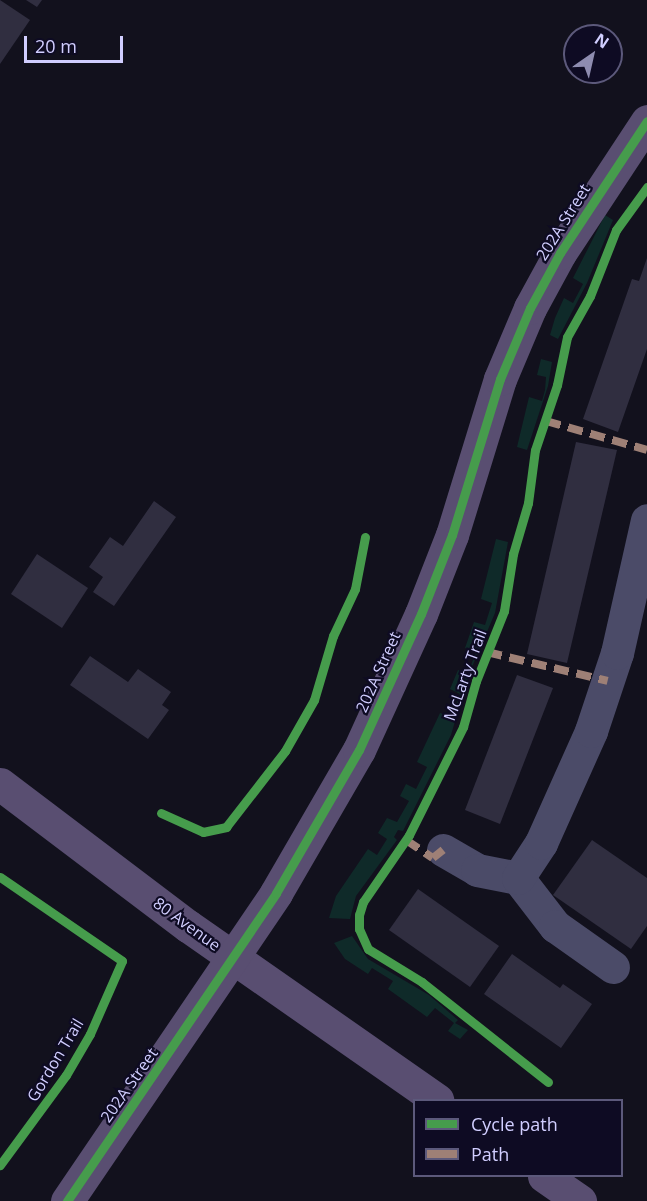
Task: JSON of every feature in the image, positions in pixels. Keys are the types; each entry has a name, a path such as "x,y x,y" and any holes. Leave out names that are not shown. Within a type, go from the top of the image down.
{"main road":[{"name":"202A Street","path":"67,1201 235,958 316,828 359,750 408,643 452,534 501,380 530,308 560,253 647,121"},
{"name":"80 Avenue","path":"0,784 235,958 434,1099"},
{"path":"545,1177 580,1201"}],"lane":[{"path":"518,878 541,843 591,731 617,653 647,520"},
{"path":"443,850 477,870 518,878 555,926 613,967"}],"green space":[{"path":"605,215 613,220 587,283 558,339 550,335 555,318 564,298 573,303 583,284 573,278"},
{"path":"541,359 552,362 548,386 527,450 517,447 529,397 542,401 545,390 546,377 537,375"},
{"path":"496,539 508,542 495,613 469,674 451,735 403,831 398,830 394,837 397,840 356,896 350,919 329,918 336,896 368,849 377,855 387,839 378,833 387,818 397,822 409,801 400,796 406,784 416,789 427,767 417,762 440,713 452,717 460,694 450,689 458,670 468,673 476,652 465,648 474,622 485,625 492,603 481,599"},
{"path":"352,936 368,959 429,995 458,1020 455,1023 468,1030 460,1039 448,1031 454,1023 435,1008 427,1017 388,989 393,981 372,968 368,974 345,959 334,943"}],"building":[{"path":"0,0 30,20 0,64"},
{"path":"26,0 42,0 37,7"},
{"path":"647,258 647,349 618,432 583,419 632,279 639,281"},
{"path":"576,442 617,450 567,663 527,654"},
{"path":"154,501 176,517 114,606 93,592 103,577 89,567 110,537 123,546"},
{"path":"37,554 88,588 62,628 11,594"},
{"path":"90,656 128,682 138,669 171,692 162,705 169,710 148,739 70,685"},
{"path":"517,675 553,688 500,824 465,810"},
{"path":"592,840 647,878 647,926 631,949 553,895"},
{"path":"418,889 499,946 470,987 389,930"},
{"path":"512,954 560,988 563,984 592,1004 561,1048 484,994"}],"marked path":[{"path":"546,421 647,450"},
{"path":"487,652 608,681"},
{"path":"406,840 433,858 443,850"}],"cycle path":[{"path":"67,1201 276,893 359,750 421,614 452,535 500,379 530,308 560,253 647,121"},
{"name":"McLarty Trail","path":"548,1082 422,982 368,949 359,929 359,915 363,902 409,835 463,727 476,681 504,611 513,554 528,503 535,450 557,385 567,337 590,296 616,230 647,187"},
{"path":"161,813 203,832 226,827 285,751 314,700 333,636 355,589 365,537"},
{"name":"Gordon Trail","path":"0,877 122,961 90,1034 66,1075 0,1165"}]}
